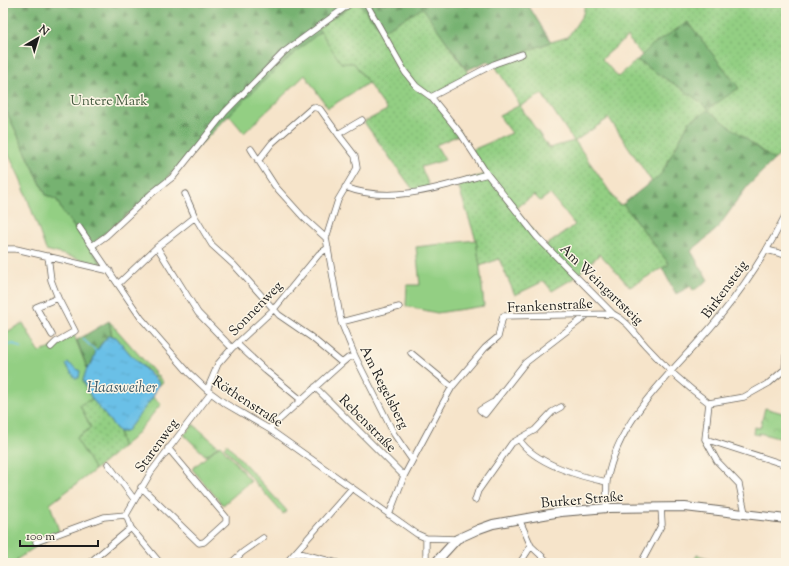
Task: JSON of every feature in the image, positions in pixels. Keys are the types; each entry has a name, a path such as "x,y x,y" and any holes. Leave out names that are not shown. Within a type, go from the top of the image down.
{"main road":[{"name":"Burker Straße","path":"435,563 457,539 493,524 561,512 607,508 697,507 786,519"}],"street":[{"path":"92,246 106,236 151,194 174,176 225,112 284,52 351,3"},
{"name":"Am Weingartsteig","path":"366,3 404,72 416,86 431,97 461,134 487,174 541,241 613,314 623,319 646,346 685,386 709,403"},
{"path":"431,97 494,64 522,54"},
{"name":"Am Regelsberg","path":"258,161 277,138 313,107 320,109 355,156 357,168 338,200 326,238 341,322 355,356 394,434 412,460"},
{"path":"338,134 362,120"},
{"path":"251,149 275,186 303,217 326,238"},
{"path":"345,187 359,193 377,196 431,190 487,174"},
{"path":"185,194 195,217 212,245 280,315 311,337 342,363"},
{"name":"Birkensteig","path":"607,508 607,482 613,456 620,440 635,414 717,320 749,279 752,271 767,250 786,214"},
{"path":"118,284 157,247 195,217"},
{"name":"Röthenstraße","path":"79,227 141,318 189,373 209,391 269,428 417,534 426,538 457,539"},
{"path":"157,247 198,313 232,348"},
{"name":"Sonnenweg","path":"209,391 218,364 232,348 274,309 319,254 328,248"},
{"path":"3,250 16,249 110,271"},
{"path":"767,250 786,255"},
{"path":"48,256 52,280 58,298 76,331 56,342 51,347"},
{"path":"52,335 36,307 58,298"},
{"path":"341,322 400,307"},
{"name":"Frankenstraße","path":"389,515 404,476 452,387 485,348 498,337 503,316 586,316 613,314"},
{"path":"492,403 525,363 586,316"},
{"path":"237,344 300,399"},
{"path":"411,353 452,387"},
{"path":"269,428 342,363 348,358 355,356"},
{"path":"745,513 739,484 717,461 705,439 709,403 744,397 769,382 785,369 786,356"},
{"name":"Rebenstraße","path":"315,387 404,476"},
{"name":"Starenweg","path":"126,515 141,487 209,391"},
{"path":"475,500 478,491 512,442 535,430 552,412 561,407"},
{"path":"519,439 522,444 548,463 578,476 607,482"},
{"path":"705,439 786,466"},
{"path":"141,487 199,543 204,542 226,522 226,517 168,448"},
{"path":"108,464 134,499"},
{"path":"286,563 352,488"},
{"path":"641,563 662,524 661,507"},
{"path":"36,542 104,517 126,515 131,528 160,563"},
{"path":"519,519 531,546 549,563"},
{"path":"89,563 131,528"},
{"path":"231,563 243,552 263,538"},
{"path":"426,538 426,563"},
{"path":"520,563 531,546"},
{"path":"296,552 337,563"}],"green space":[{"name":"Untere Mark","path":"3,3 355,3 318,27 320,32 262,82 173,173 95,242 102,265 62,211 57,200 46,195 3,104"},
{"path":"355,3 359,3 382,31 423,8 470,76 431,97 461,134 436,145 445,160 421,167 431,190 414,191 364,122 387,110 354,63 341,63 318,28"},
{"path":"359,3 527,3 551,42 491,65 488,61 467,70 423,9 382,31"},
{"path":"585,3 786,3 786,150 774,160 708,110 689,122 661,174 652,182 609,118 575,141 619,205 623,204 669,264 630,287 600,254 574,278 552,291 544,281 515,295 499,259 480,266 476,240 457,182 487,174 472,150 512,133 499,116 520,105 494,64 568,37 583,14","holes":["688,22 739,88 708,109 692,96 637,60 618,77 602,59 627,37 642,55 652,45","542,94 574,141 549,148 520,106","550,194 575,225 545,246 515,209 534,195 540,201"]},
{"path":"688,22 739,88 709,110 774,160 747,187 717,229 691,251 708,280 693,291 691,286 676,294 662,268 669,264 623,204 661,174 689,122 708,110 683,90 637,60 652,45"},
{"path":"320,31 354,63 368,83 328,108 305,75 244,133 228,114 289,56"},
{"path":"3,104 46,195 57,200 62,211 102,265 46,250 20,178 3,143"},
{"path":"476,240 484,306 437,313 406,306 407,285 420,285 416,247"},
{"path":"109,321 163,382 158,387 159,383 156,378 130,354 116,337 112,336"},
{"path":"109,321 112,336 103,341 87,368 77,340"},
{"path":"23,323 39,352 49,349 74,335 87,368 83,380 92,399 80,405 91,428 76,438 95,470 50,504 59,531 16,560 18,563 3,563 3,334"},
{"path":"153,397 161,404 134,437 122,447 119,432 126,432"},
{"path":"92,399 119,432 122,447 95,470 76,438 91,428 80,405"},
{"path":"765,408 786,414 786,422 782,439 759,433 759,435 753,434 754,427 760,428"},
{"path":"193,424 218,446 206,456 184,435"},
{"path":"227,444 287,511 283,514 224,447"},
{"path":"220,445 251,481 223,505 192,469"},
{"path":"697,555 718,561 717,563 693,563"}],"water":[{"name":"Haasweiher","path":"108,336 116,337 130,354 159,383 153,397 126,432 119,432 92,399 83,380 87,368 92,363 96,351"},
{"path":"68,363 80,371 79,378 75,378 66,365"}],"waterway":[{"path":"83,339 96,351"},
{"path":"3,346 14,344 21,348"},
{"path":"339,557 361,563"}]}
